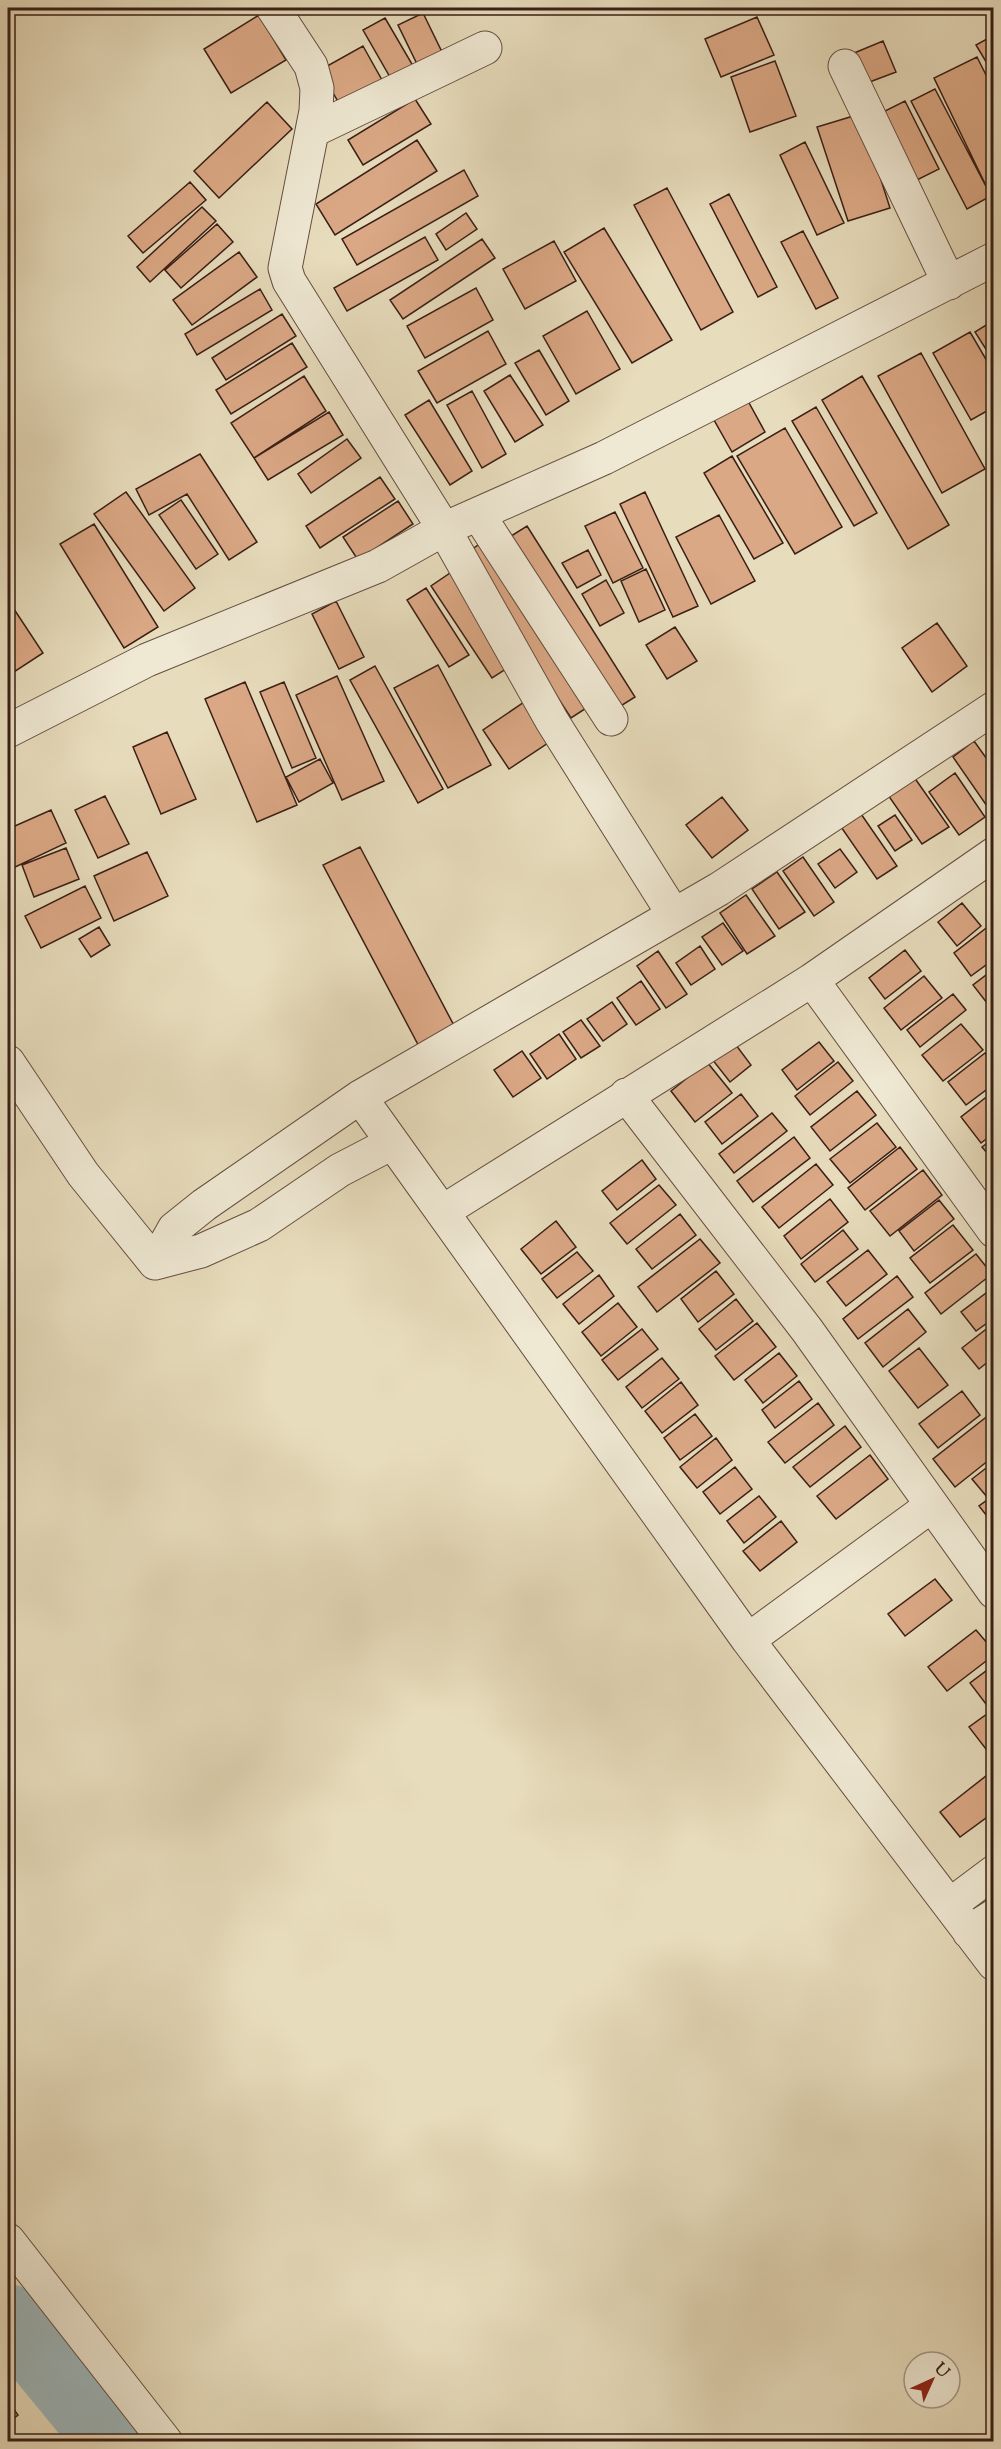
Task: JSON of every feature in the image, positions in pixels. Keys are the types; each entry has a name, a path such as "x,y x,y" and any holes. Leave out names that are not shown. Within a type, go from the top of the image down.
{"street":[{"path":"273,8 311,66 317,88 312,131 285,268 289,281 444,529 552,721 674,915"},
{"path":"312,131 485,48"},
{"path":"844,66 950,283"},
{"path":"8,731 147,660 378,566 444,529 604,458 993,259"},
{"path":"478,514 611,719"},
{"path":"155,1263 174,1229 204,1205 360,1097 719,890 993,708"},
{"path":"442,1212 812,980 992,858"},
{"path":"812,980 993,1231"},
{"path":"8,1062 83,1174 155,1263"},
{"path":"626,1095 807,1330 993,1592"},
{"path":"360,1097 748,1640 950,1905 981,1924 993,1964"},
{"path":"155,1263 201,1251 259,1225 340,1170 392,1143"},
{"path":"748,1640 931,1506"},
{"path":"950,1905 993,1872"},
{"path":"8,2240 166,2442"}],"building":[{"path":"423,13 442,52 417,64 398,25"},
{"path":"259,15 286,60 231,93 204,49"},
{"path":"757,17 774,55 721,77 705,39"},
{"path":"385,18 416,71 394,84 363,30"},
{"path":"994,35 994,75 976,45"},
{"path":"883,41 896,72 859,86 847,56"},
{"path":"363,46 387,89 344,112 320,70"},
{"path":"977,57 994,91 994,195 991,196 934,78"},
{"path":"775,61 796,116 750,132 731,77"},
{"path":"935,89 991,196 967,209 911,101"},
{"path":"415,99 431,124 363,165 348,140"},
{"path":"905,101 939,169 907,185 873,117"},
{"path":"267,102 292,129 219,198 194,171"},
{"path":"860,114 890,208 848,221 817,127"},
{"path":"417,140 437,171 335,235 316,204"},
{"path":"805,142 844,223 817,235 780,155"},
{"path":"464,170 478,196 357,265 342,239"},
{"path":"190,182 206,200 143,253 128,236"},
{"path":"667,188 733,312 701,330 634,205"},
{"path":"729,194 777,287 758,297 710,204"},
{"path":"202,207 216,221 150,282 137,267"},
{"path":"466,213 477,229 446,250 436,234"},
{"path":"217,224 233,242 181,288 165,270"},
{"path":"604,228 672,340 632,363 564,252"},
{"path":"803,231 838,298 816,309 781,242"},
{"path":"425,237 438,260 347,311 334,288"},
{"path":"482,239 495,258 403,319 390,300"},
{"path":"554,241 576,281 525,309 503,269"},
{"path":"239,252 257,277 192,325 173,300"},
{"path":"476,288 493,320 425,358 407,326"},
{"path":"260,289 272,310 197,355 185,334"},
{"path":"587,311 620,369 576,394 543,336"},
{"path":"282,314 296,336 226,380 212,358"},
{"path":"994,320 994,362 975,332"},
{"path":"488,331 506,364 437,403 418,371"},
{"path":"970,332 994,373 994,407 971,420 933,353"},
{"path":"292,343 307,367 231,414 216,390"},
{"path":"539,350 569,401 546,415 515,363"},
{"path":"921,353 985,469 942,493 878,376"},
{"path":"510,375 543,425 515,442 484,391"},
{"path":"304,376 326,411 254,458 231,423"},
{"path":"862,376 949,525 908,549 822,400"},
{"path":"472,391 506,454 482,468 447,405"},
{"path":"429,400 472,471 450,485 405,415"},
{"path":"748,401 765,432 732,452 714,420"},
{"path":"816,407 877,513 854,526 792,421"},
{"path":"329,412 343,435 268,480 254,458"},
{"path":"785,428 842,527 795,554 737,456"},
{"path":"347,439 361,458 311,493 298,474"},
{"path":"200,454 257,542 229,560 187,494 149,515 136,489"},
{"path":"732,456 783,543 754,559 704,473"},
{"path":"380,477 395,499 320,548 306,526"},
{"path":"126,492 195,588 164,611 94,514"},
{"path":"645,492 698,606 673,617 620,504"},
{"path":"181,500 218,554 196,569 159,515"},
{"path":"398,501 413,524 358,560 343,537"},
{"path":"615,512 643,568 613,583 585,526"},
{"path":"719,515 755,581 711,604 676,537"},
{"path":"94,524 158,627 124,648 60,544"},
{"path":"527,526 635,697 616,709 508,538"},
{"path":"484,541 591,705 571,718 465,554"},
{"path":"588,550 601,575 577,588 562,563"},
{"path":"456,569 517,662 492,678 431,586"},
{"path":"646,569 665,610 639,622 621,581"},
{"path":"606,580 624,613 600,626 582,594"},
{"path":"426,588 469,655 449,667 407,600"},
{"path":"8,600 43,653 14,672 8,661"},
{"path":"336,601 364,657 339,669 312,614"},
{"path":"937,623 967,666 932,692 902,648"},
{"path":"675,627 697,661 667,679 646,645"},
{"path":"438,665 491,765 448,788 394,688"},
{"path":"375,666 443,789 418,803 350,680"},
{"path":"337,676 384,781 342,800 296,695"},
{"path":"245,682 297,805 257,822 205,699"},
{"path":"284,682 316,758 292,768 260,692"},
{"path":"530,698 557,737 509,769 483,730"},
{"path":"167,732 196,799 161,814 133,747"},
{"path":"974,741 994,769 994,806 989,809 953,757"},
{"path":"320,759 333,783 299,802 286,777"},
{"path":"955,773 985,817 959,835 929,792"},
{"path":"914,777 949,827 922,844 888,795"},
{"path":"105,796 129,844 98,858 75,810"},
{"path":"722,797 748,830 712,858 686,825"},
{"path":"51,810 66,843 11,869 8,862 8,829"},
{"path":"859,811 897,866 877,879 839,824"},
{"path":"895,815 912,840 895,851 878,826"},
{"path":"360,847 459,1035 423,1054 323,865"},
{"path":"66,848 79,879 34,897 22,865"},
{"path":"840,849 857,872 835,888 818,864"},
{"path":"147,852 168,896 114,921 94,876"},
{"path":"803,857 834,902 814,916 783,871"},
{"path":"777,872 805,912 779,929 752,889"},
{"path":"85,886 101,918 41,948 25,916"},
{"path":"746,895 775,936 747,954 720,913"},
{"path":"962,903 981,926 957,946 938,922"},
{"path":"994,922 994,959 971,976 954,953"},
{"path":"723,923 743,951 722,965 702,937"},
{"path":"99,927 110,945 91,957 79,939"},
{"path":"700,946 715,969 691,985 676,963"},
{"path":"905,950 921,971 885,999 869,978"},
{"path":"658,951 687,994 666,1008 637,966"},
{"path":"994,969 994,998 987,1003 973,985"},
{"path":"924,976 942,998 901,1030 884,1008"},
{"path":"641,981 660,1009 636,1025 617,998"},
{"path":"953,994 966,1010 920,1047 907,1030"},
{"path":"612,1002 627,1024 603,1041 587,1019"},
{"path":"581,1020 600,1046 581,1058 563,1032"},
{"path":"961,1024 983,1050 943,1081 922,1055"},
{"path":"559,1034 576,1059 547,1079 530,1054"},
{"path":"730,1037 751,1065 730,1082 708,1054"},
{"path":"819,1042 834,1061 797,1090 782,1070"},
{"path":"522,1051 541,1078 513,1097 494,1070"},
{"path":"985,1053 994,1064 994,1084 966,1105 948,1082"},
{"path":"707,1062 732,1093 695,1122 671,1091"},
{"path":"838,1062 853,1081 810,1115 795,1096"},
{"path":"857,1091 876,1115 830,1151 811,1127"},
{"path":"994,1091 994,1133 981,1143 961,1117"},
{"path":"741,1094 758,1116 722,1144 705,1122"},
{"path":"772,1113 787,1131 734,1173 719,1154"},
{"path":"877,1123 896,1147 850,1183 830,1159"},
{"path":"794,1137 810,1158 753,1202 737,1181"},
{"path":"994,1138 994,1161 982,1147"},
{"path":"900,1147 917,1169 865,1210 848,1188"},
{"path":"642,1160 656,1179 617,1210 602,1191"},
{"path":"816,1164 833,1185 779,1228 762,1207"},
{"path":"923,1170 942,1195 890,1236 870,1211"},
{"path":"659,1185 676,1205 627,1244 610,1223"},
{"path":"830,1199 848,1222 801,1259 784,1236"},
{"path":"939,1200 954,1219 914,1251 899,1231"},
{"path":"680,1214 696,1235 652,1269 636,1249"},
{"path":"556,1221 576,1247 541,1274 521,1249"},
{"path":"953,1225 973,1250 930,1283 910,1258"},
{"path":"843,1230 858,1249 815,1282 801,1264"},
{"path":"700,1239 720,1263 657,1312 638,1287"},
{"path":"868,1250 887,1274 846,1306 827,1282"},
{"path":"577,1252 593,1271 557,1298 542,1279"},
{"path":"976,1254 992,1274 941,1314 925,1293"},
{"path":"716,1271 734,1294 698,1322 681,1299"},
{"path":"599,1275 614,1296 579,1324 563,1304"},
{"path":"897,1276 913,1297 858,1339 843,1319"},
{"path":"994,1287 994,1318 976,1331 961,1312"},
{"path":"736,1299 753,1321 716,1350 699,1329"},
{"path":"618,1303 637,1327 601,1356 582,1332"},
{"path":"908,1309 926,1332 883,1367 865,1343"},
{"path":"757,1323 776,1347 734,1380 715,1356"},
{"path":"994,1323 994,1357 979,1369 962,1348"},
{"path":"642,1329 658,1349 618,1380 602,1360"},
{"path":"919,1348 948,1385 918,1408 889,1371"},
{"path":"779,1353 797,1376 763,1403 745,1380"},
{"path":"662,1358 679,1379 642,1408 626,1387"},
{"path":"799,1381 812,1399 775,1428 762,1410"},
{"path":"681,1382 698,1405 662,1433 645,1411"},
{"path":"962,1391 980,1415 938,1448 919,1424"},
{"path":"818,1403 834,1425 785,1463 768,1442"},
{"path":"994,1411 994,1456 955,1487 933,1459"},
{"path":"695,1414 712,1436 680,1460 664,1438"},
{"path":"845,1426 861,1447 810,1487 793,1467"},
{"path":"716,1438 732,1460 697,1488 680,1467"},
{"path":"870,1455 888,1479 836,1519 817,1496"},
{"path":"994,1462 994,1491 987,1497 972,1479"},
{"path":"735,1467 752,1489 720,1514 703,1492"},
{"path":"994,1495 994,1525 979,1506"},
{"path":"759,1496 776,1517 744,1543 727,1521"},
{"path":"781,1521 797,1542 760,1571 743,1551"},
{"path":"935,1579 952,1600 905,1636 888,1614"},
{"path":"976,1630 994,1651 994,1655 947,1691 928,1667"},
{"path":"994,1665 994,1699 986,1704 970,1683"},
{"path":"994,1709 994,1749 989,1753 969,1727"},
{"path":"991,1772 994,1775 994,1812 960,1837 940,1812"},
{"path":"8,2401 18,2415 8,2423"}],"waterway":[{"path":"8,2318 110,2442"}]}
